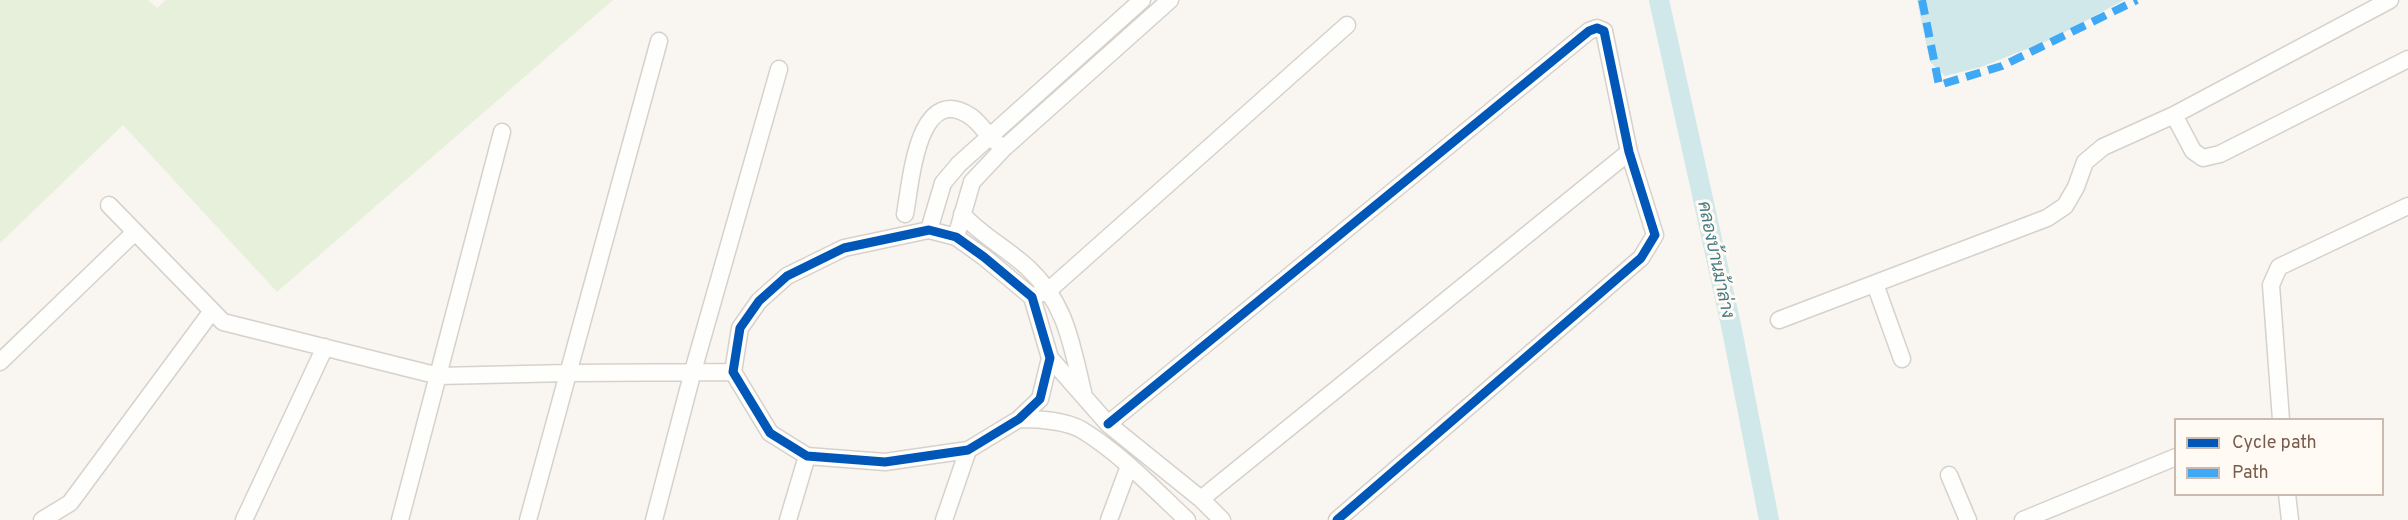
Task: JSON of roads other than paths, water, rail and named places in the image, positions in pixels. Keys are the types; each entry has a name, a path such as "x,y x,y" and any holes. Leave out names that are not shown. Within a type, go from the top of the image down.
{"street":[{"path":"929,231 943,183 959,164 1142,0"},
{"path":"956,237 972,182 1004,149 1170,0"},
{"path":"1779,320 2047,218 2065,206 2076,188 2085,162 2103,147 2174,115 2390,0"},
{"path":"1032,297 1049,290 1347,25"},
{"path":"1108,424 1580,39 1597,28 1604,32 1629,152 1655,234 1641,258 1337,520"},
{"path":"528,520 659,41"},
{"path":"2174,115 2193,151 2203,158 2220,154 2408,59"},
{"path":"654,520 693,371 779,69"},
{"path":"905,214 920,139 929,119 940,111 956,109 978,122 989,137 1004,149"},
{"path":"400,520 502,132"},
{"path":"1201,499 1629,152"},
{"path":"109,206 223,321 439,376 733,372"},
{"path":"2279,418 2271,285 2273,276 2279,267 2408,206"},
{"path":"962,214 976,230 1018,260 1049,290 1061,311 1083,394"},
{"path":"0,362 135,231"},
{"path":"1050,358 1040,399 1019,419 968,450 885,462 807,456 770,433 733,372 740,328 759,300 787,276 844,248 929,231 956,237 1032,297 1050,358 1108,424 1201,499 1222,520"},
{"path":"1875,284 1902,359"},
{"path":"42,520 69,512 212,311"},
{"path":"244,520 325,347"},
{"path":"1019,419 1045,419 1080,429 1129,466 1187,520"},
{"path":"944,520 968,450"},
{"path":"788,520 807,456"},
{"path":"2023,520 2174,458"},
{"path":"1109,520 1129,466"},
{"path":"1949,475 1968,520"},
{"path":"2287,496 2290,520"}],"water":[{"path":"1917,0 2124,0 2052,39 1981,67 1945,76 1930,62"}],"waterway":[{"name":"คลองบ้านม้าล่าง","path":"1659,0 1732,330 1769,520"}]}
